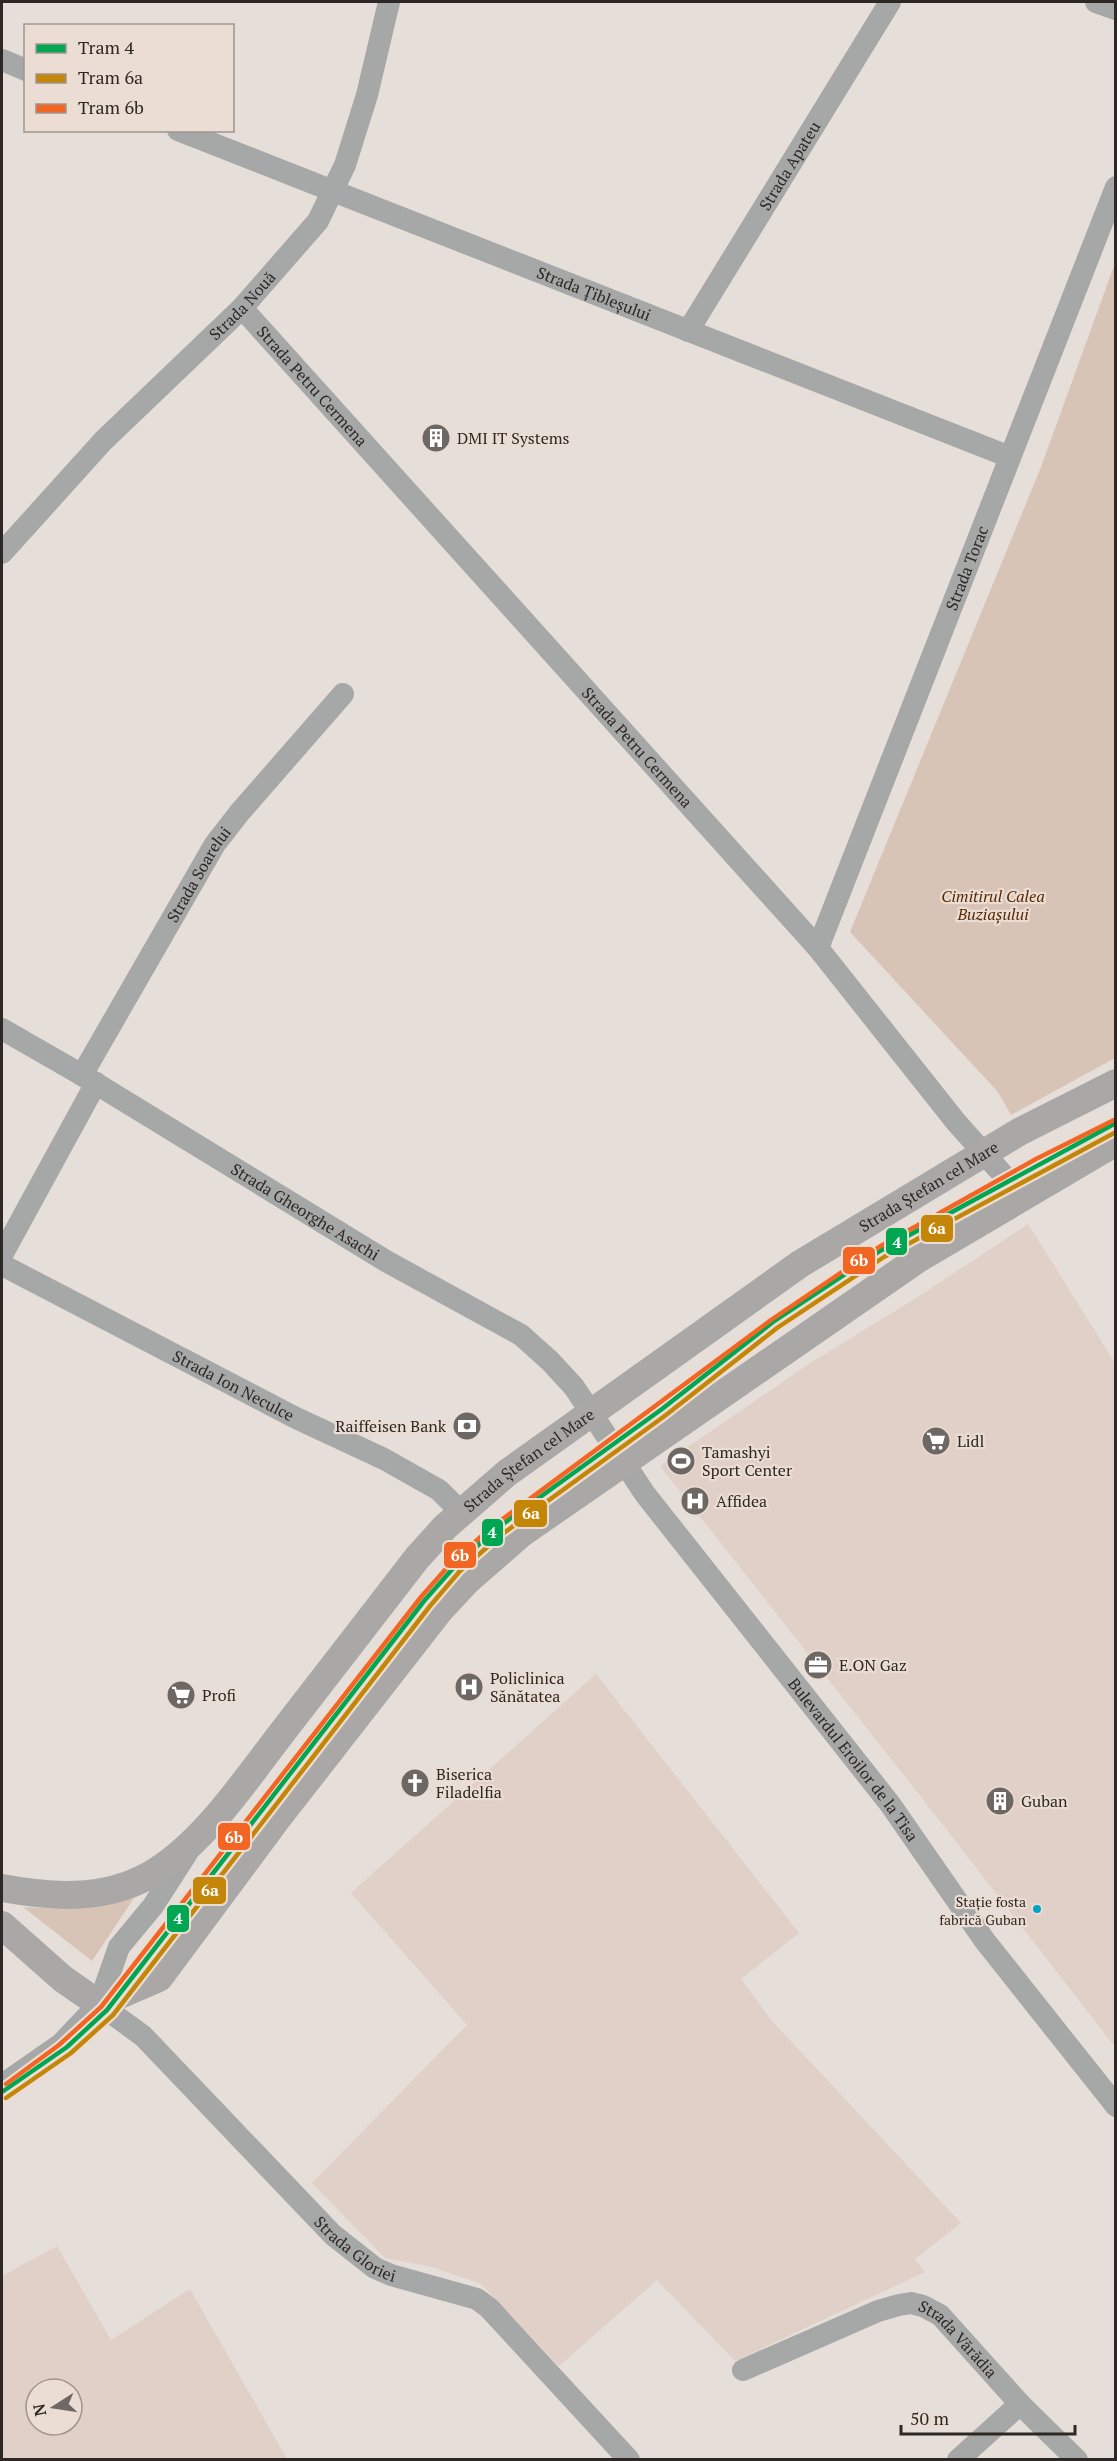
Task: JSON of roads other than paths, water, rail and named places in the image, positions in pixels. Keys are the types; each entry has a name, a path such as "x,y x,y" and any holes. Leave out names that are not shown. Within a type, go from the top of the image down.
{"main road":[{"name":"Strada Ștefan cel Mare","path":"194,1841 238,1790 417,1558 461,1512 507,1473 800,1264 983,1152 1116,1083"},
{"name":"Strada Ștefan cel Mare","path":"99,2004 159,1978 276,1819 440,1610 467,1581 522,1533 918,1259 1116,1142"},
{"path":"2,1888 47,1895 80,1895 112,1889 148,1876 194,1841"},
{"path":"2,1925 63,1979 99,2004"}],"street":[{"name":"Strada Nouă","path":"2,553 103,441 242,308 307,235 333,192 345,165 368,95 389,2"},
{"name":"Strada Apateu","path":"688,331 890,2"},
{"path":"1096,2 1116,9"},
{"path":"2,60 24,69"},
{"name":"Strada Țibleșului","path":"183,132 1010,457"},
{"name":"Strada Torac","path":"818,948 1116,187"},
{"name":"Strada Petru Cermena","path":"242,308 818,948 956,1122 1022,1196"},
{"name":"Strada Soarelui","path":"2,1255 89,1079 215,844 343,693"},
{"name":"Strada Gheorghe Asachi","path":"2,1029 89,1079 386,1261 521,1335 574,1387 591,1413"},
{"name":"Strada Ion Neculce","path":"2,1265 294,1417 384,1459 439,1490 461,1512"},
{"name":"Bulevardul Eroilor de la Tisa","path":"591,1413 645,1494 890,1804 985,1941 1116,2106"},
{"name":"Strada Ștefan cel Mare","path":"2,2085 61,2044 99,2004 119,1947 153,1905 194,1841"},
{"name":"Strada Gloriei","path":"99,2004 143,2036 333,2235 370,2265 385,2273 477,2299 489,2308 629,2460"},
{"name":"Strada Vărădia","path":"743,2370 878,2311 910,2303 923,2306 940,2315 1020,2404 1077,2460"},
{"path":"958,2460 1020,2404"}],"tram line":[{"name":"6b","path":"6,2084 59,2045 101,2007 421,1597 452,1562 492,1527 771,1320 879,1247 1036,1159 1116,1119"},
{"name":"4","path":"2,2092 67,2047 107,2010 424,1601 455,1566 496,1529 662,1409 773,1322 880,1251 1116,1123"},
{"name":"6a","path":"6,2098 71,2053 113,2015 430,1606 460,1571 501,1535 666,1415 777,1328 884,1257 1116,1132"}],"place":[{"name":"DMI IT Systems","path":"436,438"},
{"name":"Raiffeisen Bank","path":"467,1426"},
{"name":"Lidl","path":"936,1441"},
{"name":"Tamashyi Sport Center","path":"681,1461"},
{"name":"Affidea","path":"695,1501"},
{"name":"E.ON Gaz","path":"818,1665"},
{"name":"Policlinica Sănătatea","path":"469,1687"},
{"name":"Profi","path":"181,1695"},
{"name":"Biserica Filadelfia","path":"415,1783"},
{"name":"Guban","path":"1000,1801"},
{"name":"Stație fosta fabrică Guban","path":"1037,1909"}],"park label":[{"name":"Cimitirul Calea Buziașului","path":"993,905"}]}
